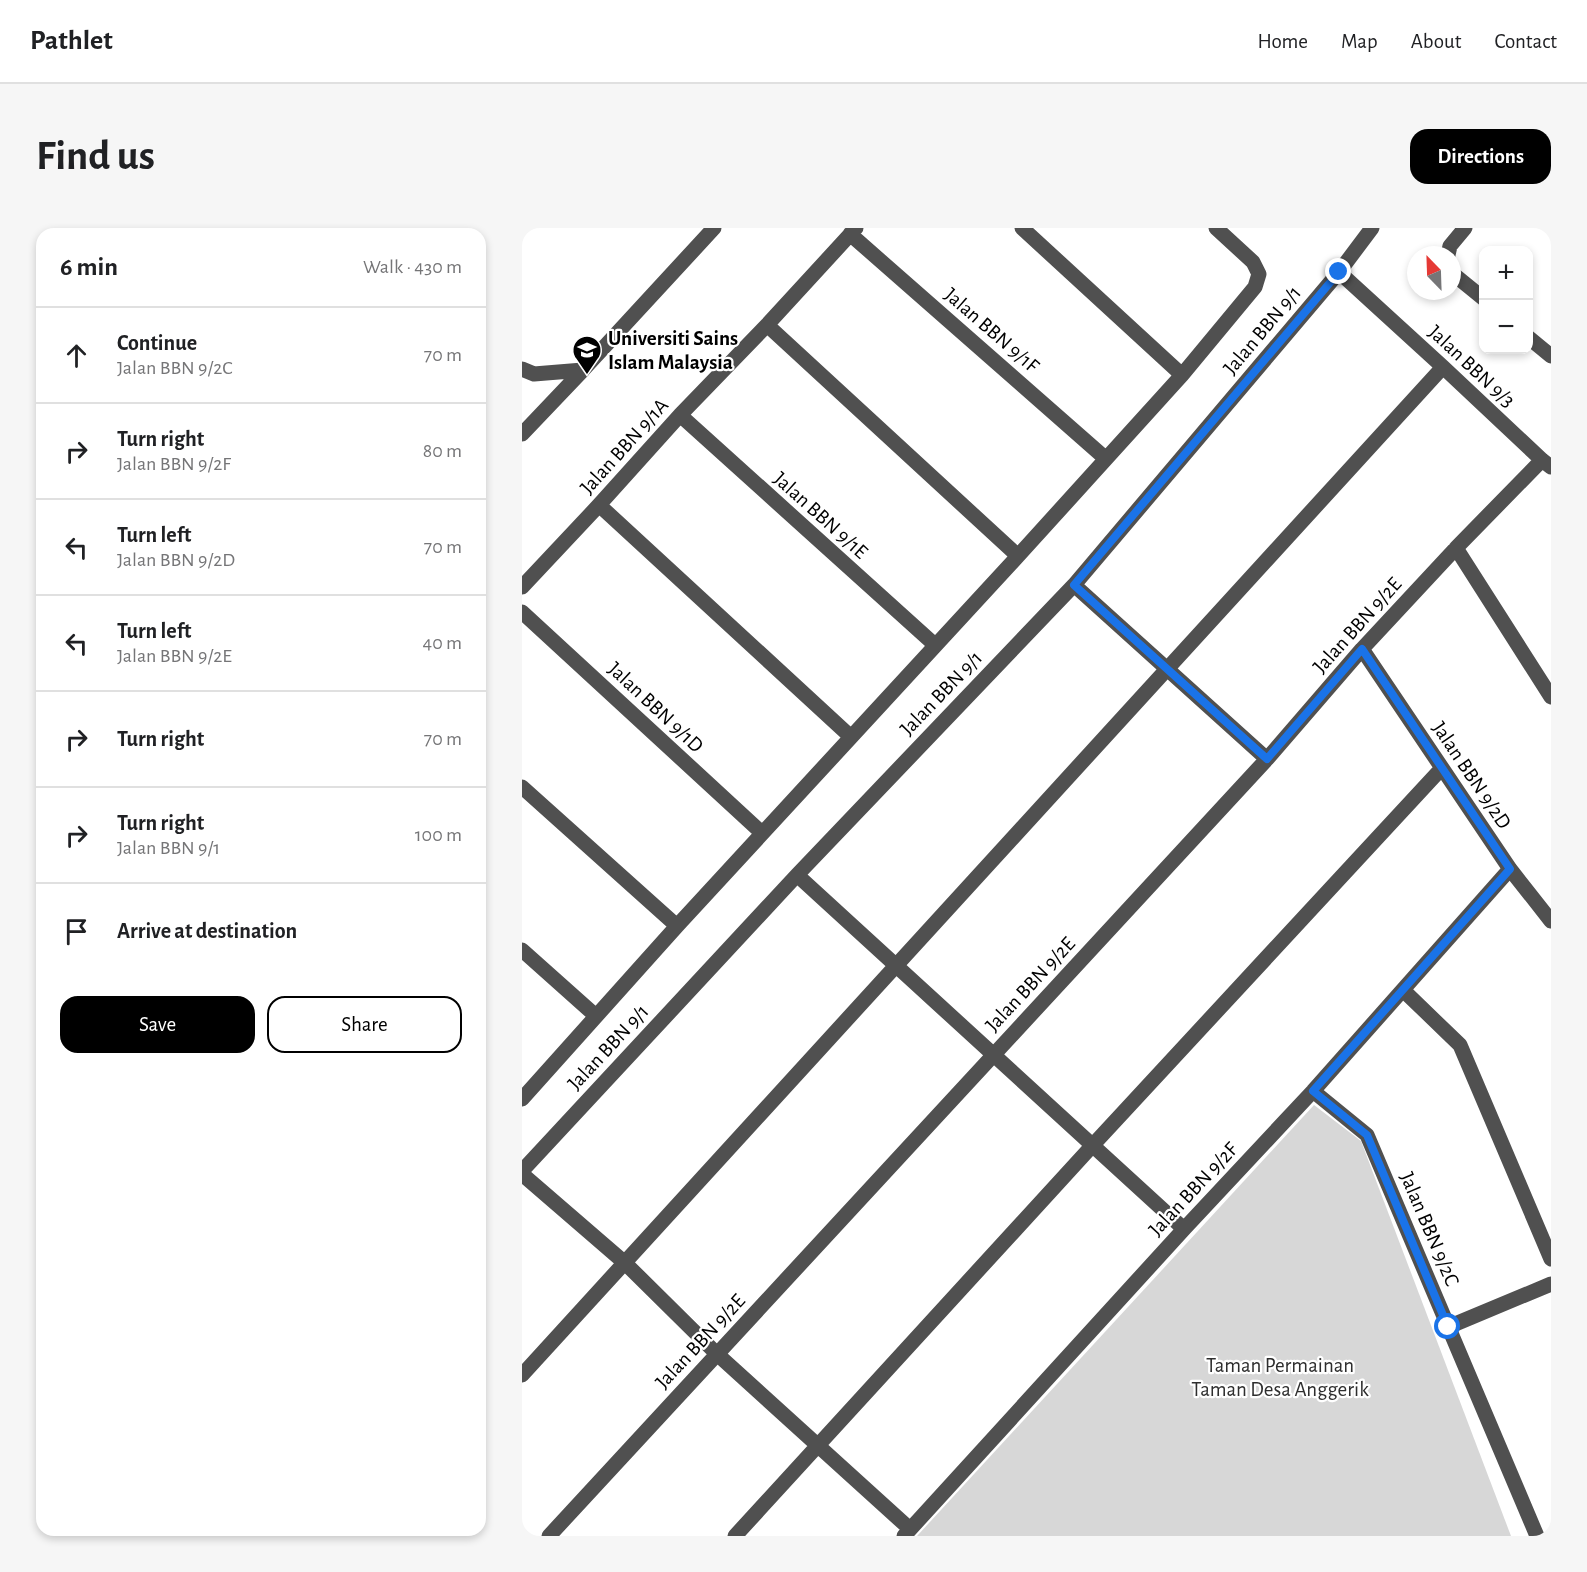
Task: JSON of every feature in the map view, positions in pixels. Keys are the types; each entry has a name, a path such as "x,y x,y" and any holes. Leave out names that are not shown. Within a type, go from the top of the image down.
{"street":[{"path":"522,434 714,228"},
{"path":"1022,228 1182,375"},
{"path":"522,1099 677,926 1182,375 1255,287 1259,274 1253,262 1216,228"},
{"name":"Jalan BBN 9/1","path":"522,1172 797,875 1074,585 1339,272 1372,228"},
{"path":"1450,246 1465,228"},
{"name":"Jalan BBN 9/1A","path":"522,587 853,231"},
{"name":"Jalan BBN 9/1F","path":"853,231 1105,458"},
{"name":"Jalan BBN 9/3","path":"1339,272 1547,464"},
{"path":"1461,280 1479,295"},
{"path":"767,325 1018,556"},
{"path":"1533,341 1551,356"},
{"path":"522,1375 1443,367"},
{"path":"522,369 534,374 583,370"},
{"name":"Jalan BBN 9/1E","path":"680,416 935,645"},
{"name":"Jalan BBN 9/2E","path":"549,1536 1267,759 1362,649 1456,548 1547,464"},
{"path":"599,505 850,737"},
{"path":"1456,548 1551,697"},
{"path":"1074,585 1267,759"},
{"name":"Jalan BBN 9/1D","path":"522,612 762,833"},
{"name":"Jalan BBN 9/2D","path":"1362,649 1510,869 1551,921"},
{"path":"735,1536 1442,768"},
{"path":"522,787 677,926"},
{"name":"Jalan BBN 9/2F","path":"907,1533 1313,1091 1510,869"},
{"path":"797,875 1184,1229"},
{"path":"522,950 596,1016"},
{"path":"1403,990 1460,1045 1551,1259"},
{"name":"Jalan BBN 9/2C","path":"1313,1091 1367,1135 1537,1536"},
{"path":"522,1172 625,1263 717,1354 818,1446 907,1533"},
{"path":"1448,1327 1551,1284"}],"green space":[{"name":"Taman Permainan Taman Desa Anggerik","path":"1314,1105 1361,1141 1511,1536 917,1536"}],"place":[{"name":"Universiti Sains Islam Malaysia","path":"587,376"}],"route":[{"path":"1339,272 1074,585 1267,759 1362,649 1510,869 1313,1091 1367,1135 1448,1327"}]}
